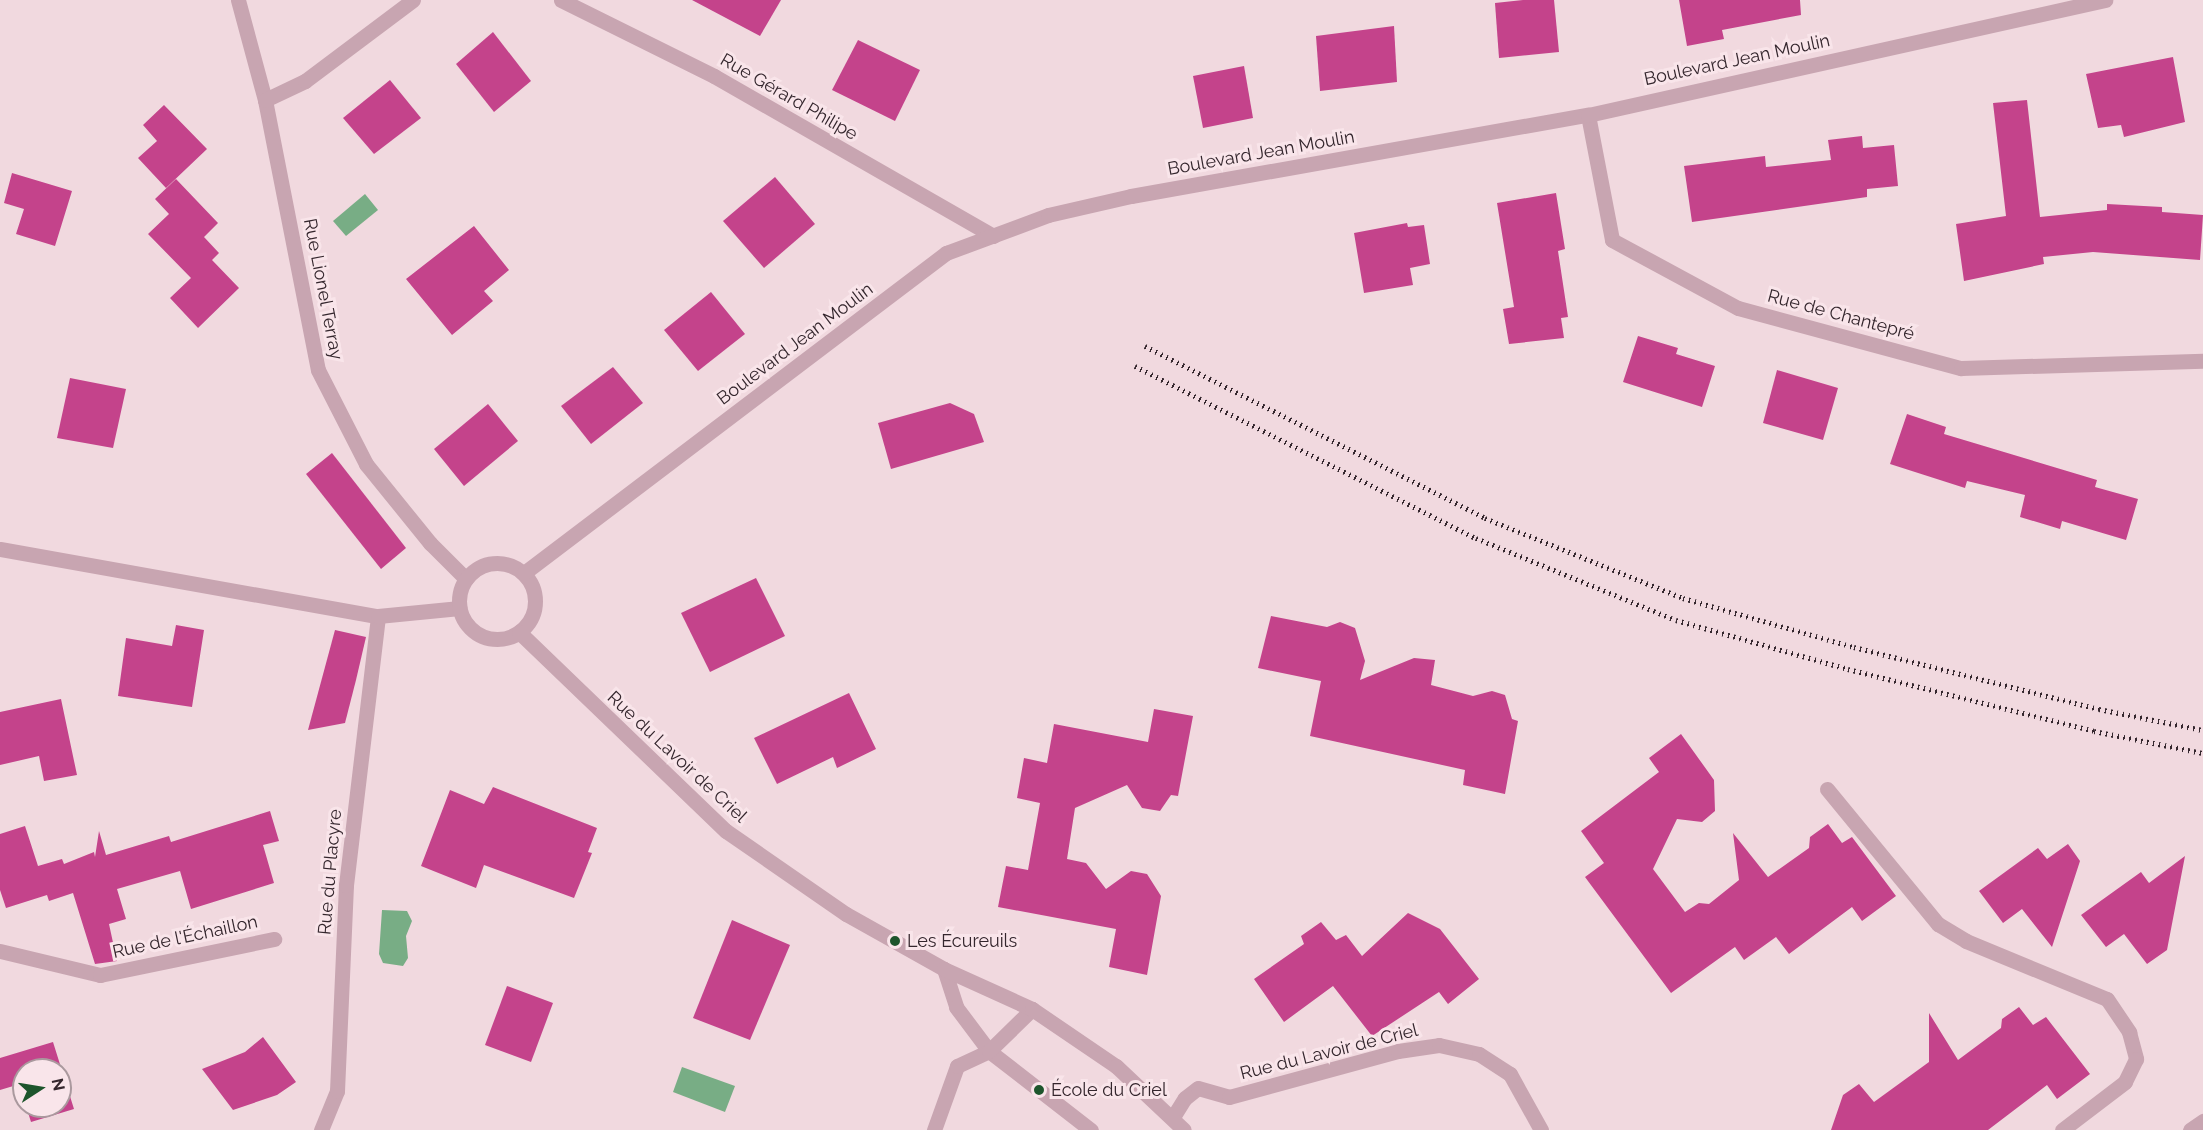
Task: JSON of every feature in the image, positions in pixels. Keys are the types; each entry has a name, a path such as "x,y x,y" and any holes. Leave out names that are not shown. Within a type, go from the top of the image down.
{"street":[{"name":"Rue Lionel Terray","path":"238,0 265,100 318,370 366,464 466,579"},
{"path":"265,100 305,81 413,0"},
{"name":"Rue Gérard Philipe","path":"561,0 714,76 993,236"},
{"name":"Boulevard Jean Moulin","path":"524,573 946,253 1048,215 1131,196 1588,115 2105,0"},
{"name":"Rue de Chantepré","path":"1588,115 1612,240 1738,308 1961,368 2203,361"},
{"path":"0,549 378,616 460,608"},
{"path":"494,562 504,563 524,573 536,604 527,624 519,632 495,639 472,630 460,608 466,579 483,565 494,562"},
{"name":"Rue du Placyre","path":"321,1130 337,1091 346,885 378,616"},
{"name":"Rue du Lavoir de Criel","path":"519,632 726,831 846,914 944,969 1032,1009 1116,1066 1173,1117 1184,1130"},
{"path":"1827,789 1938,924 1966,941 2107,999 2129,1032 2136,1059 2125,1082 2062,1130"},
{"name":"Rue de l'Échaillon","path":"0,951 100,975 274,939"},
{"path":"944,969 956,1007 989,1051 1091,1130"},
{"path":"934,1130 957,1066 989,1051 1032,1009"},
{"name":"Rue du Lavoir de Criel","path":"1173,1117 1185,1098 1198,1088 1229,1096 1398,1052 1439,1045 1479,1054 1510,1074 1541,1130"},
{"path":"2190,1130 2203,1121"}],"shaded area":[{"path":"365,194 378,210 346,236 333,221"},
{"path":"382,910 407,911 412,921 406,936 408,958 403,966 383,963 379,954"},
{"path":"682,1067 735,1086 725,1112 673,1092"}],"building":[{"path":"692,0 781,0 760,36"},
{"path":"1554,0 1559,52 1499,58 1495,3"},
{"path":"1679,0 1800,0 1801,15 1722,30 1724,39 1687,46"},
{"path":"1394,26 1397,82 1320,91 1316,36"},
{"path":"493,32 531,81 494,112 456,64"},
{"path":"858,40 920,70 895,121 832,90"},
{"path":"2173,57 2185,122 2124,137 2121,125 2098,128 2086,74"},
{"path":"1244,66 1253,118 1203,128 1193,76"},
{"path":"390,80 421,118 374,154 343,118"},
{"path":"2027,100 2040,217 2107,210 2107,204 2162,207 2162,212 2203,215 2200,260 2093,252 2043,257 2044,264 1964,281 1956,224 2006,216 1993,103"},
{"path":"164,105 207,149 166,188 138,158 157,141 143,125"},
{"path":"1862,136 1863,148 1894,145 1898,186 1867,189 1867,197 1692,222 1684,166 1765,156 1766,167 1831,160 1828,140"},
{"path":"12,173 72,191 55,246 16,234 24,209 4,203"},
{"path":"775,177 815,224 764,268 723,221"},
{"path":"176,179 218,223 204,237 219,253 212,260 239,288 198,328 170,298 191,278 148,234 169,214 155,199"},
{"path":"1556,193 1565,249 1558,251 1568,317 1561,318 1564,338 1509,344 1503,309 1514,307 1497,203"},
{"path":"1407,223 1408,227 1424,225 1430,264 1410,268 1413,285 1364,293 1354,233"},
{"path":"474,226 509,270 484,291 493,301 452,335 406,279"},
{"path":"711,292 745,334 698,371 664,330"},
{"path":"1638,336 1678,348 1676,354 1715,366 1702,407 1623,382"},
{"path":"613,367 643,403 591,444 561,406"},
{"path":"1777,370 1838,388 1823,440 1763,423"},
{"path":"70,378 126,389 113,448 57,438"},
{"path":"950,403 974,414 984,442 891,469 878,423"},
{"path":"488,404 518,441 464,486 434,449"},
{"path":"1907,414 1946,427 1944,434 2097,480 2095,487 2138,499 2126,540 2062,521 2060,529 2020,517 2025,495 1967,481 1965,488 1890,464"},
{"path":"332,453 406,548 381,569 306,474"},
{"path":"756,578 785,636 710,672 681,613"},
{"path":"1271,616 1327,627 1340,622 1355,628 1365,661 1360,680 1414,658 1435,660 1431,685 1473,696 1492,691 1505,695 1512,719 1518,721 1505,794 1463,785 1465,770 1310,736 1321,681 1258,668"},
{"path":"176,625 204,630 192,707 118,696 126,638 172,646"},
{"path":"335,630 366,637 345,723 308,730"},
{"path":"849,693 876,749 837,768 833,757 777,784 754,738"},
{"path":"61,699 77,775 44,781 39,756 0,765 0,712"},
{"path":"1154,709 1193,716 1178,796 1171,795 1160,811 1142,808 1127,785 1075,808 1067,859 1086,863 1106,889 1131,871 1147,874 1161,896 1147,975 1109,967 1116,929 998,907 1006,866 1028,870 1040,803 1017,798 1024,758 1047,763 1054,724 1148,742"},
{"path":"1681,734 1714,780 1715,811 1702,822 1677,819 1653,869 1685,912 1699,903 1709,904 1739,880 1733,833 1768,877 1809,848 1810,837 1828,824 1842,843 1852,837 1896,896 1862,921 1852,907 1789,954 1776,937 1744,960 1735,947 1671,993 1585,877 1604,863 1581,831 1659,772 1649,758"},
{"path":"493,787 597,828 588,852 592,853 574,898 484,865 476,888 421,866 450,790 484,804"},
{"path":"270,811 279,841 263,845 274,883 191,909 180,871 117,889 126,919 109,924 117,961 95,964 73,893 49,901 47,895 6,908 0,890 0,834 25,826 38,866 62,859 64,864 94,852 95,857 99,831 106,855 169,836 171,842"},
{"path":"2068,844 2080,861 2052,947 2022,909 2003,923 1979,891 2038,848 2047,859"},
{"path":"2185,856 2167,950 2147,964 2124,934 2106,947 2081,915 2141,872 2149,883"},
{"path":"1408,913 1440,929 1479,979 1448,1004 1439,992 1372,1036 1333,986 1284,1022 1254,979 1304,944 1301,936 1321,922 1336,940 1346,935 1362,956"},
{"path":"732,920 790,945 750,1040 693,1018"},
{"path":"507,986 553,1003 531,1062 485,1045"},
{"path":"2019,1007 2033,1025 2046,1017 2090,1074 2057,1099 2047,1085 1988,1130 1831,1130 1843,1095 1859,1084 1874,1102 1929,1062 1929,1013 1958,1060 2001,1028 2002,1019"},
{"path":"263,1037 296,1082 277,1095 233,1110 202,1069 245,1052"},
{"path":"53,1042 58,1058 12,1058 12,1086 0,1090 0,1058"},
{"path":"30,1118 44,1118 31,1122"}],"railway":[{"path":"1145,346 1485,518 1683,598 1854,647 2099,709 2203,730"},
{"path":"1135,366 1476,538 1676,620 1848,669 2094,731 2203,753"}],"place":[{"name":"Les Écureuils","path":"895,941"},
{"name":"École du Criel","path":"1039,1090"}]}
